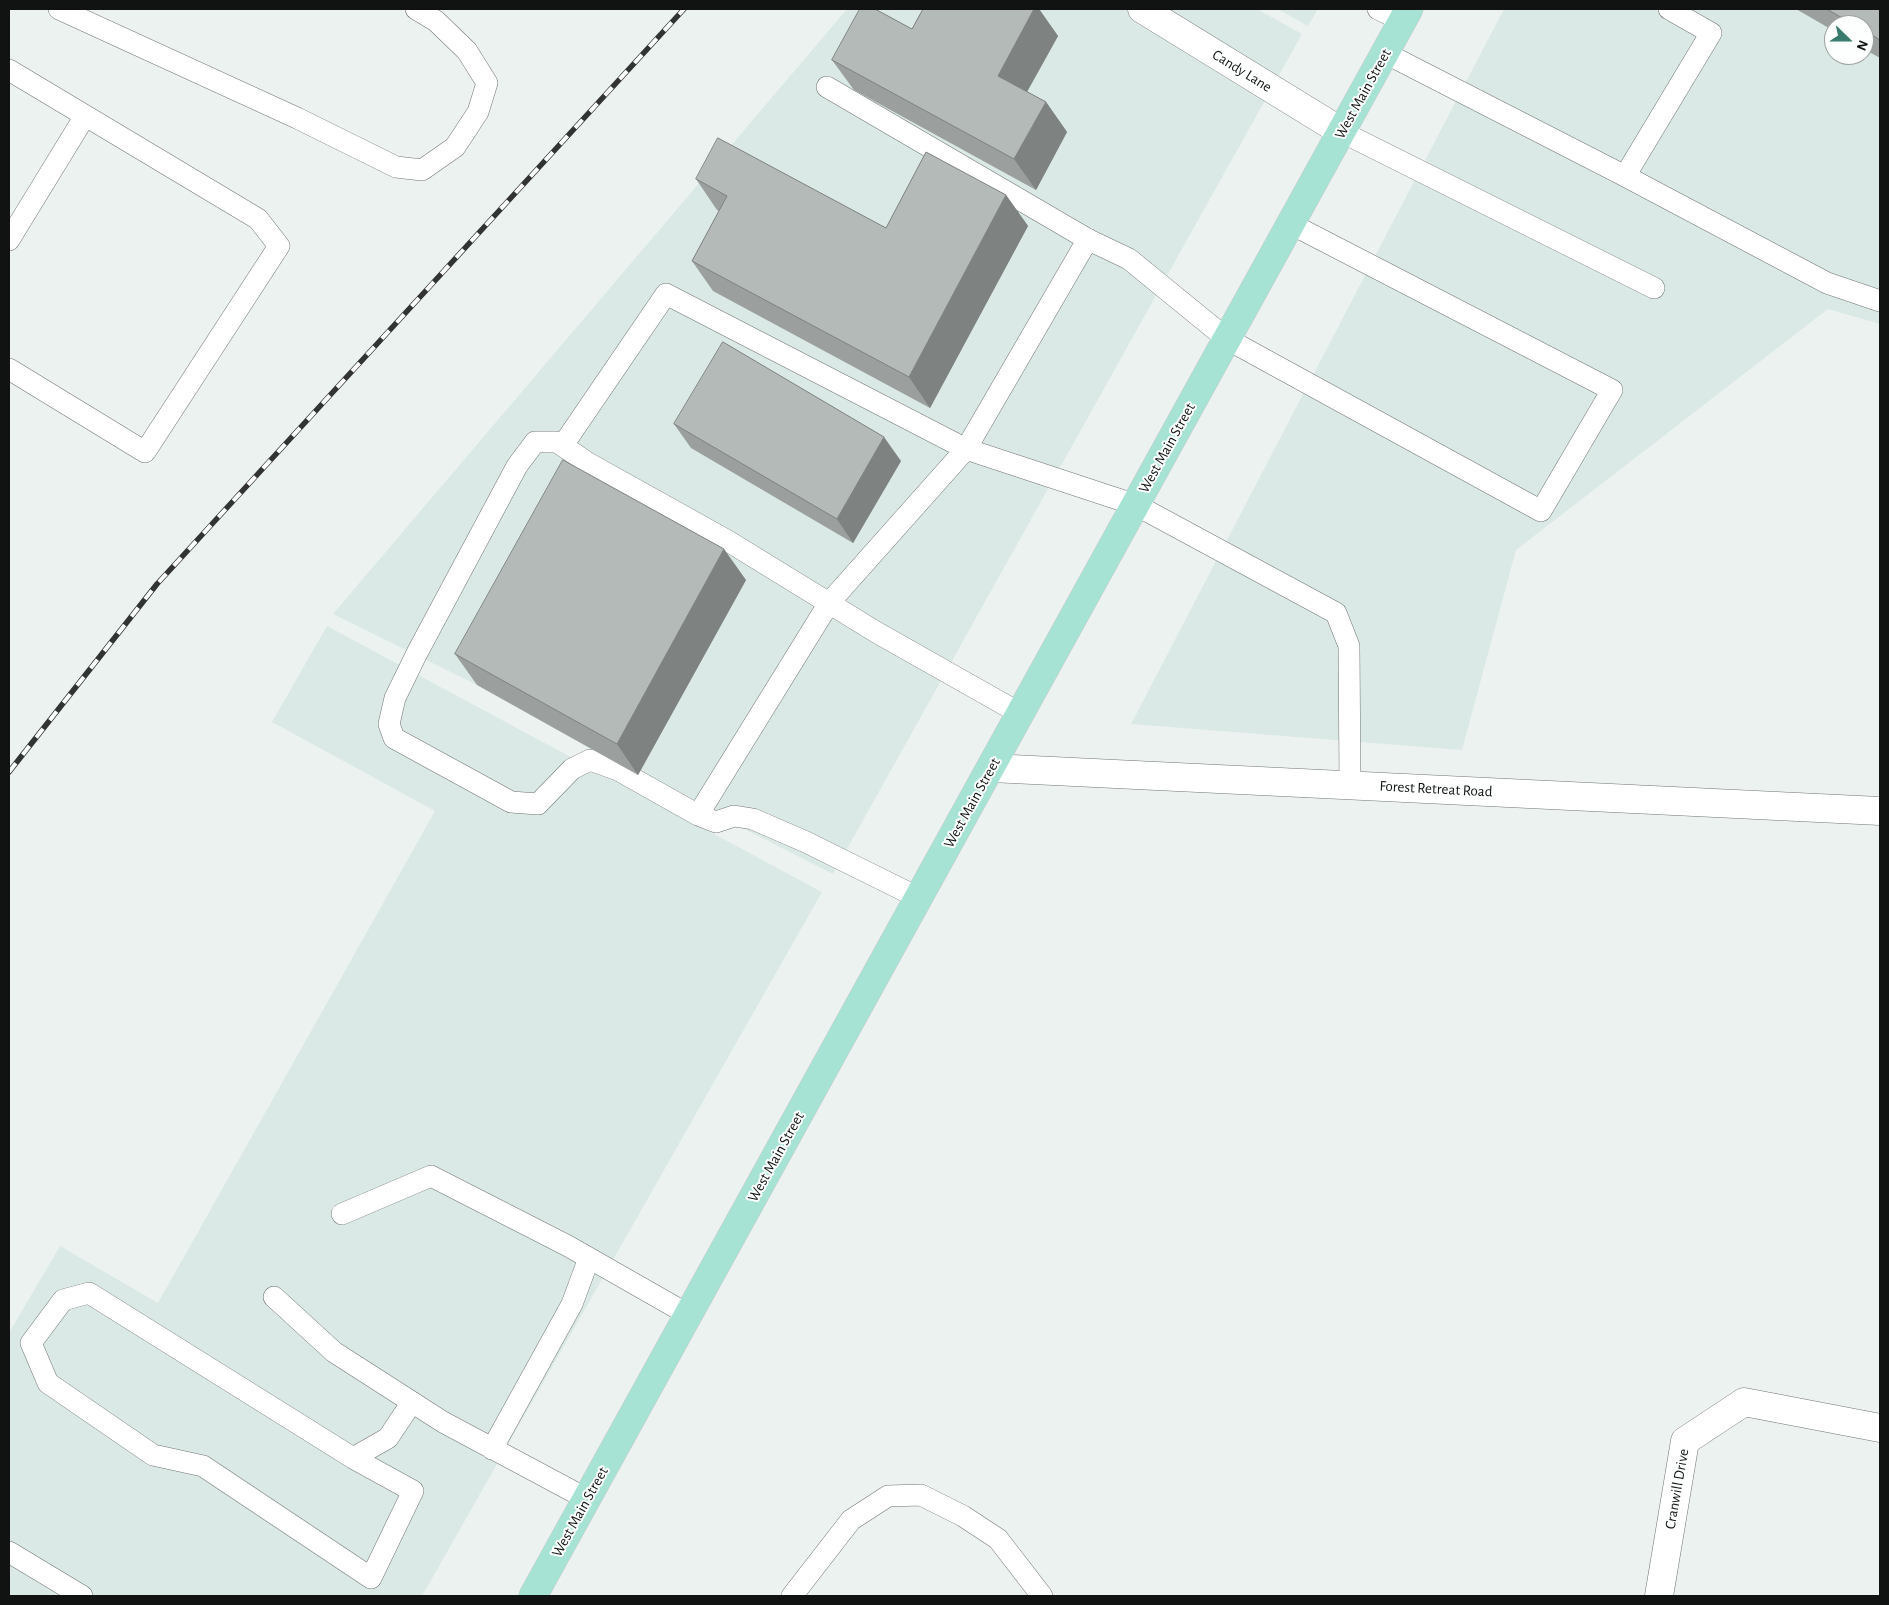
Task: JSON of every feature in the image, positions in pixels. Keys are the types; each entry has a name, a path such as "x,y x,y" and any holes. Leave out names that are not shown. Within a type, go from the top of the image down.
{"main road":[{"name":"West Main Street","path":"533,1596 1405,15"}],"street":[{"name":"Candy Lane","path":"1142,9 1342,132"},
{"name":"Forest Retreat Road","path":"991,768 1880,811"},
{"name":"Cranwill Drive","path":"1659,1596 1685,1441 1744,1402 1880,1428"}],"lane":[{"path":"59,9 297,118 396,167 422,170 455,147 478,112 487,83 467,50 436,21 416,9"},
{"path":"1378,9 1405,15"},
{"path":"1625,176 1711,33 1669,9"},
{"path":"1385,53 1625,176 1827,283 1880,301"},
{"path":"9,70 258,219 279,246 145,452 9,369"},
{"path":"827,87 1088,239 1129,259 1227,339 1541,511 1612,390 1291,224"},
{"path":"9,240 85,116"},
{"path":"1342,132 1654,288"},
{"path":"698,815 829,603 966,449 1088,239"},
{"path":"563,446 666,294 966,449 1136,505 1336,613 1349,646 1350,785"},
{"path":"919,898 806,842 754,819 734,816 716,822 698,815 618,770 590,760 572,768 538,804 511,802 394,738 388,724 395,698 517,466 535,442 558,442 588,463 728,541 876,632 1020,714"},
{"path":"342,1214 431,1176 589,1258 689,1316"},
{"path":"492,1449 572,1304 589,1258"},
{"path":"89,1293 353,1458 413,1491 371,1578 202,1466 153,1455 48,1383 31,1344 63,1300 89,1293"},
{"path":"274,1297 334,1352 443,1422 587,1499"},
{"path":"353,1458 388,1438 412,1402"},
{"path":"792,1596 851,1520 888,1496 921,1496 963,1516 998,1539 1042,1596"},
{"path":"9,1552 82,1596"}],"shaded area":[{"path":"847,9 1257,9 1302,34 833,874 638,775 477,685 333,614"},
{"path":"1278,9 1318,9 1308,26"},
{"path":"1504,9 1880,9 1880,324 1828,309 1516,550 1462,750 1131,724"},
{"path":"327,626 822,892 422,1596 9,1596 9,1333 60,1246 158,1303 435,811 272,722"}],"building":[{"path":"860,9 875,9 912,29 923,9 1034,9 998,76 1046,102 1014,159 832,60"},
{"path":"1827,9 1880,9 1880,40 1874,36 1874,15 1838,15"},
{"path":"718,138 886,228 926,152 1006,195 909,377 692,261 727,196 696,179"},
{"path":"723,342 884,437 837,519 674,424"},
{"path":"563,460 724,549 617,744 455,654"}],"railway":[{"path":"9,772 157,584 684,9"}]}
